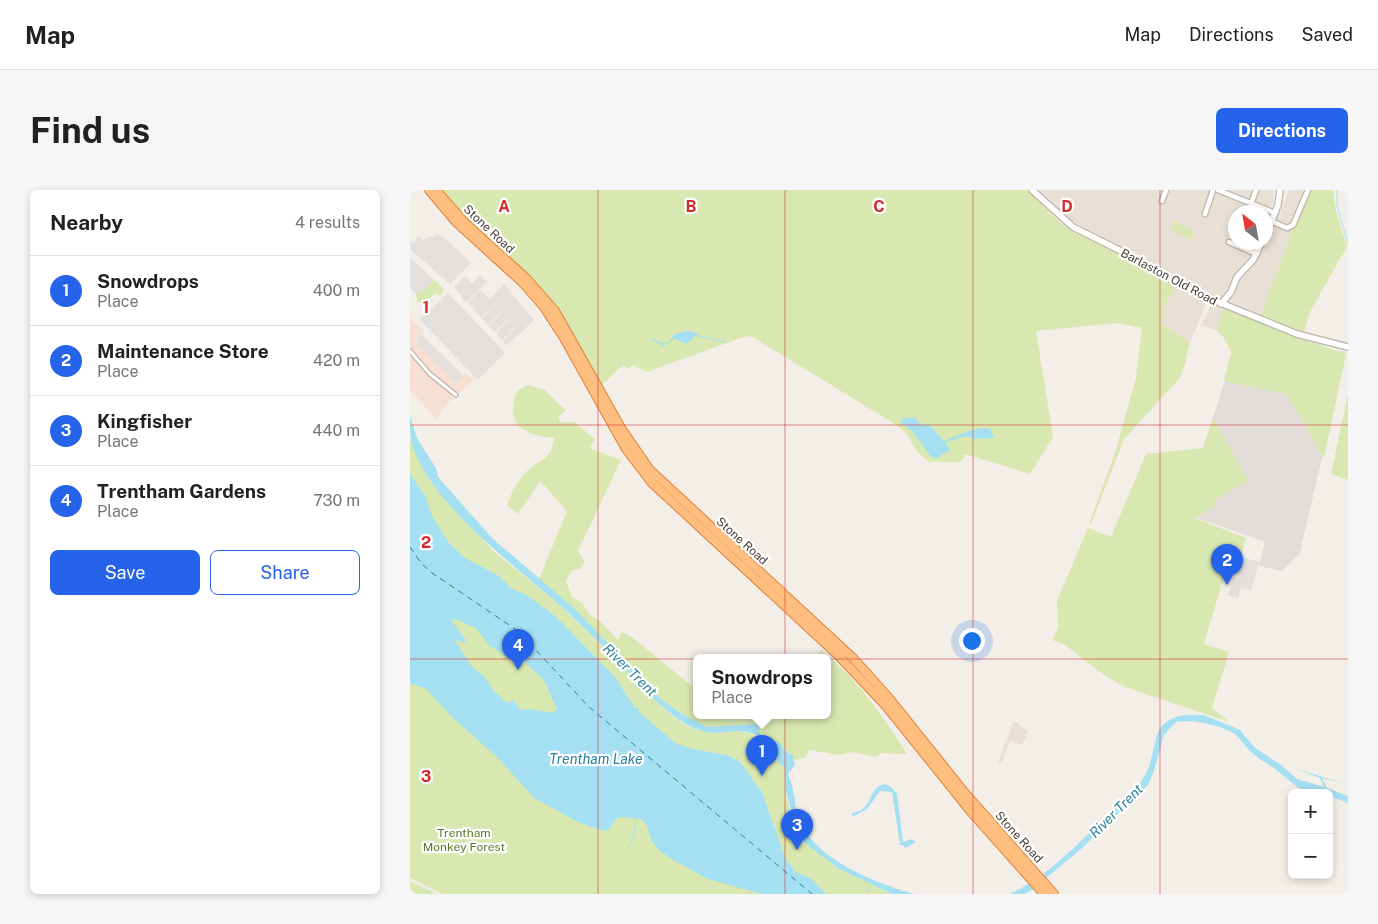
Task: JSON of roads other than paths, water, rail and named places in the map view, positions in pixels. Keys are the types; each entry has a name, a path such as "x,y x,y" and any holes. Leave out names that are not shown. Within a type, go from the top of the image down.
{"highway":[{"name":"Stone Road","path":"429,190 456,222 522,282 544,307 564,338 626,449 652,483 839,656 880,699 972,813 1033,875"},
{"name":"Stone Road","path":"436,190 465,223 526,278 554,311 622,428 650,470 854,659 890,698 1044,889 1054,894"}],"street":[{"name":"Barlaston Old Road","path":"1032,190 1072,227 1221,304 1297,334 1348,348"},
{"path":"1162,198 1166,190"},
{"path":"1205,211 1213,190"},
{"path":"1218,190 1275,214"},
{"path":"1251,204 1256,190"},
{"path":"1273,218 1280,190"},
{"path":"1273,223 1287,228 1293,226 1308,190"},
{"path":"1247,250 1257,254"},
{"path":"1221,304 1231,292 1237,276 1259,250"},
{"path":"410,351 430,374 456,395"}],"water":[{"path":"688,331 697,335 686,344 674,338 669,343 665,344 670,341 674,334"},
{"name":"River Trent","path":"410,416 417,438 436,468 438,477 493,539 575,609 661,699 682,714 707,727 758,724 760,734 780,743 788,753 793,755 795,765 788,774 797,813 807,833 818,846 832,857 864,876 914,894 892,894 839,869 806,844 791,826 791,812 781,818 785,814 785,810 791,810 785,788 785,767 780,765 775,754 766,754 767,745 757,736 738,731 712,733 698,730 677,718 651,697 646,698 649,695 618,661 566,611 456,513 437,490 422,466 411,442"},
{"path":"904,418 915,418 921,424 930,426 944,441 981,428 991,430 994,438 973,439 967,436 945,442 950,450 937,458 931,457 913,432 901,423"},
{"name":"Trentham Lake","path":"410,474 426,497 432,516 449,543 465,558 499,576 511,588 528,596 555,616 614,676 635,708 640,708 638,711 675,743 692,749 727,755 739,761 762,792 785,858 796,872 810,878 826,894 762,894 708,879 660,851 652,842 647,825 640,819 620,817 616,819 609,829 603,831 580,823 534,798 498,758 452,717 426,689 410,683","holes":["455,619 476,628 489,645 514,662 509,648 512,645 519,657 544,680 557,709 553,713 529,709 521,710 513,700 507,703 493,690 484,676 472,667 454,639 464,643 466,640 451,620"]},
{"name":"River Trent","path":"1187,715 1204,715 1240,730 1254,747 1281,765 1297,779 1324,787 1320,778 1294,768 1348,785 1322,778 1327,788 1330,789 1303,789 1255,756 1235,734 1214,725 1198,722 1176,722 1164,735 1148,785 1081,849 1032,890 1025,894 1010,894 1024,887 1051,868 1137,787 1149,767 1156,738 1160,730 1165,723 1174,718"},
{"path":"885,784 891,787 897,794 903,842 912,839 916,842 905,848 903,845 900,845 892,792 880,791 867,809 852,817 852,813 864,808 880,785"},
{"path":"1333,790 1348,796 1348,803 1333,797"}],"waterway":[{"path":"1337,190 1337,205 1348,244"},
{"path":"695,335 726,342"},
{"path":"652,340 665,346 674,338"},
{"path":"629,847 634,835 636,819"},
{"path":"868,892 870,885"}],"place":[{"name":"Maintenance Store","path":"1227,585"},
{"name":"Trentham Gardens","path":"518,670"},
{"name":"Snowdrops","path":"762,776"},
{"name":"Kingfisher","path":"797,850"}],"park label":[{"name":"Trentham Monkey Forest","path":"464,840"}]}
